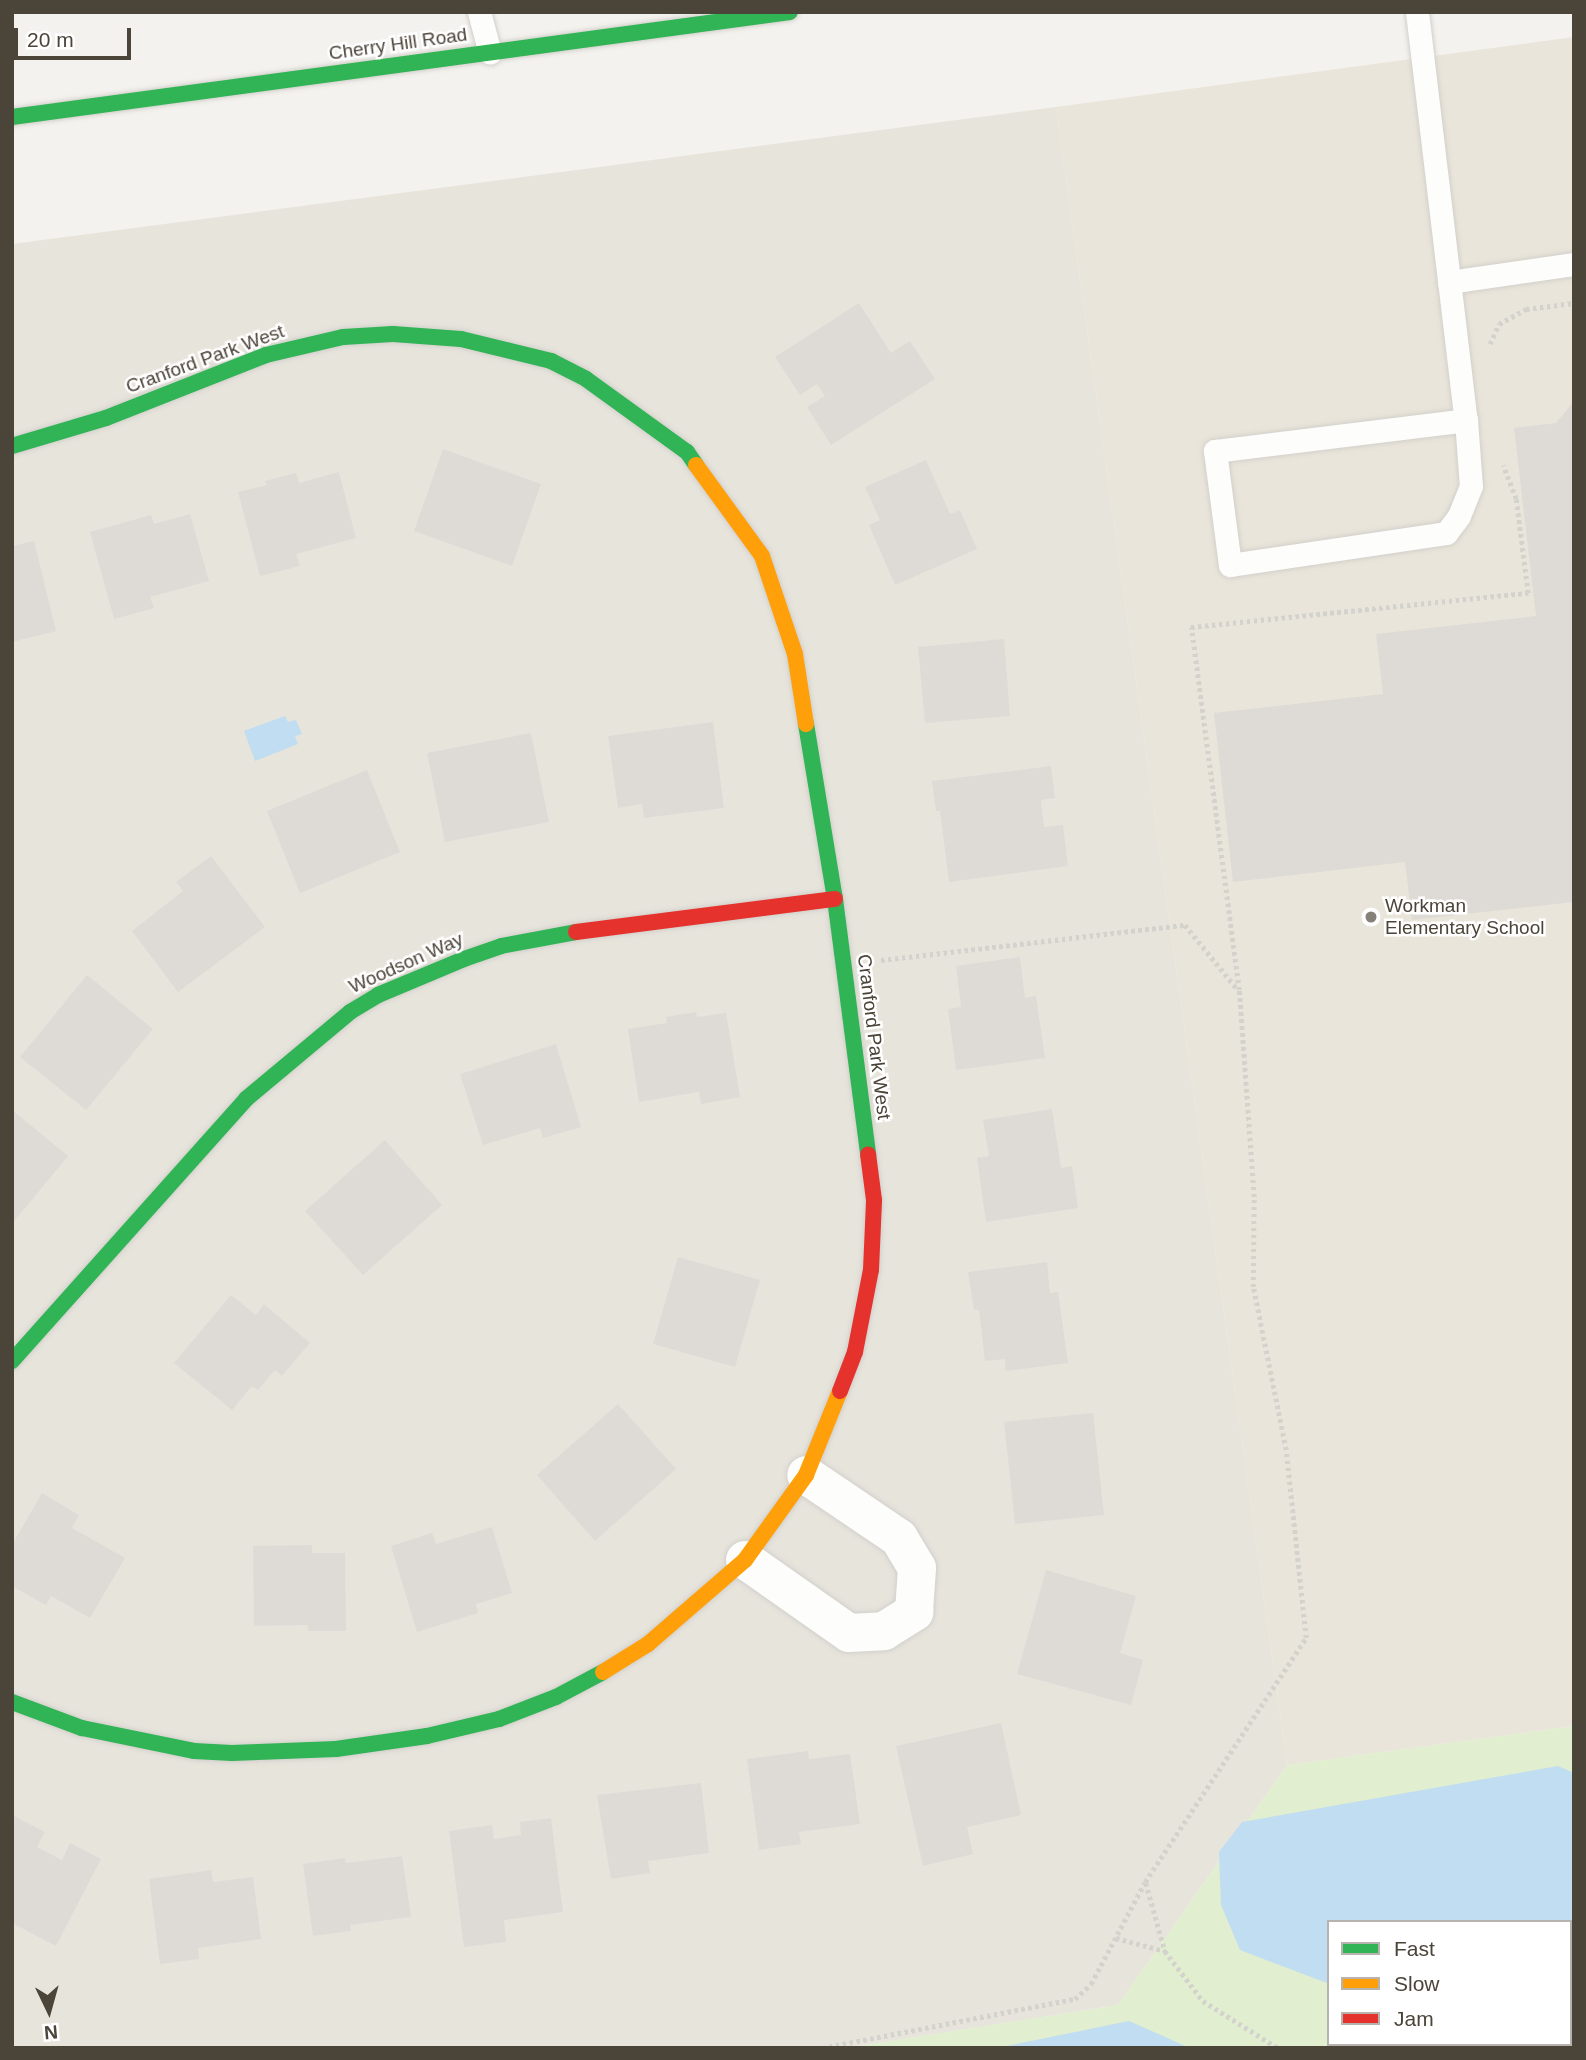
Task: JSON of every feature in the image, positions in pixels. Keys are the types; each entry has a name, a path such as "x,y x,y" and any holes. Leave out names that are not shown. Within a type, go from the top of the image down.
{"street":[{"name":"Cherry Hill Road","path":"12,117 790,12"},
{"name":"Cranford Park West","path":"12,446 106,418 266,355 343,337 393,334 461,339 551,361 586,379 687,452 762,556 795,654 835,899 874,1200 871,1270 855,1352 806,1475 745,1560 648,1644 593,1679 556,1698 499,1719 427,1736 336,1749 194,1751 82,1728 12,1702"},
{"name":"Woodson Way","path":"12,1361 246,1100 350,1012 378,995 464,959 537,939 835,899"},
{"path":"745,1560 849,1633 884,1631 914,1612 918,1568 899,1538 806,1475"}],"lane":[{"path":"479,12 490,53"},
{"path":"1418,12 1466,420 1471,486 1459,516 1446,533 1230,565 1215,451 1466,420"},
{"path":"1449,282 1574,264"}],"path":[{"path":"1485,354 1499,324 1526,309 1574,303"},
{"path":"822,2048 1075,1999 1091,1984 1145,1882 1306,1638 1286,1450 1253,1287 1254,1197 1238,990 1191,627 1528,593 1516,499 1502,462"},
{"path":"891,959 1185,925 1226,980 1238,990"},
{"path":"1145,1882 1165,1951 1203,2001 1278,2048"},
{"path":"1116,1938 1165,1951"}],"shaded area":[{"name":"Workman Elementary School","path":"1574,37 1574,1726 1287,1765 1056,107"},
{"path":"1056,107 1287,1765 1118,2005 847,2048 12,2048 12,244"}],"green space":[{"path":"1574,1726 1574,2048 847,2048 1118,2005 1287,1765"}],"water":[{"path":"285,716 288,722 296,720 302,734 295,736 298,744 255,761 244,731"},
{"path":"1558,1766 1574,1773 1574,1943 1572,1920 1327,1920 1327,1983 1240,1950 1221,1905 1219,1852 1242,1822"},
{"path":"1129,2021 1190,2048 997,2048"}],"building":[{"path":"859,303 891,353 910,341 935,379 831,445 807,407 825,396 817,384 800,395 775,357"},
{"path":"1574,401 1574,902 1412,920 1405,862 1233,882 1214,713 1383,694 1376,634 1536,616 1514,428 1556,423"},
{"path":"443,449 541,484 512,566 414,531"},
{"path":"926,460 950,514 960,510 977,549 895,585 869,525 880,520 865,487"},
{"path":"339,472 356,538 296,554 300,566 260,576 238,492 267,485 265,481 296,473 299,483"},
{"path":"190,514 209,581 150,597 154,608 114,619 90,532 151,515 154,524"},
{"path":"34,541 56,631 12,642 12,546"},
{"path":"1004,639 1010,716 925,723 918,647"},
{"path":"713,722 724,808 644,818 642,804 618,808 608,736"},
{"path":"531,733 549,822 445,842 427,753"},
{"path":"1051,766 1055,798 1041,800 1044,827 1063,825 1068,866 949,882 940,811 936,811 932,781"},
{"path":"367,770 400,852 300,893 267,811"},
{"path":"211,856 265,927 178,992 132,931 183,891 176,882"},
{"path":"1020,957 1025,998 1036,996 1045,1058 956,1070 948,1009 961,1007 956,966"},
{"path":"87,975 153,1029 86,1110 20,1057"},
{"path":"696,1012 697,1017 726,1013 740,1097 701,1104 699,1092 639,1102 628,1029 667,1023 666,1017"},
{"path":"556,1044 581,1127 543,1138 540,1128 483,1145 460,1074"},
{"path":"1052,1109 1061,1168 1072,1166 1078,1208 986,1222 977,1158 989,1156 983,1120"},
{"path":"12,1110 68,1156 12,1224"},
{"path":"385,1140 442,1205 363,1275 305,1211"},
{"path":"678,1257 760,1280 735,1367 653,1344"},
{"path":"1047,1262 1050,1293 1058,1292 1068,1363 1006,1371 1005,1359 985,1361 979,1310 974,1310 968,1272"},
{"path":"231,1295 256,1315 264,1304 310,1343 282,1376 275,1370 258,1390 252,1386 232,1410 174,1363"},
{"path":"618,1404 676,1469 595,1541 537,1475"},
{"path":"1093,1413 1104,1515 1015,1524 1004,1422"},
{"path":"42,1493 79,1515 72,1528 125,1558 90,1618 51,1596 46,1605 12,1586 12,1545"},
{"path":"492,1527 512,1593 476,1604 478,1613 417,1632 391,1546 432,1533 436,1544"},
{"path":"312,1545 312,1553 345,1553 346,1631 308,1631 308,1625 254,1626 253,1546"},
{"path":"1046,1570 1136,1596 1120,1653 1143,1660 1131,1705 1017,1674"},
{"path":"1001,1723 1021,1815 967,1827 973,1854 923,1866 896,1746"},
{"path":"808,1751 809,1759 850,1754 860,1824 799,1832 801,1844 759,1850 747,1759"},
{"path":"701,1783 709,1853 648,1861 650,1873 611,1879 597,1795"},
{"path":"12,1815 45,1832 37,1847 62,1860 70,1843 101,1859 56,1946 12,1923"},
{"path":"551,1818 563,1912 504,1920 506,1942 464,1947 449,1831 492,1825 494,1839 521,1835 520,1822"},
{"path":"402,1856 411,1917 350,1925 351,1931 313,1936 303,1864 345,1858 346,1863"},
{"path":"211,1870 213,1882 253,1877 261,1939 198,1948 199,1959 160,1964 149,1879"}],"traffic: fast":[{"path":"12,117 790,12"},
{"path":"12,446 106,418 266,355 343,337 393,334 461,339 551,361 586,379 687,452 696,465"},
{"path":"806,724 835,899 868,1154"},
{"path":"12,1361 246,1099 350,1012 378,995 464,959 501,946 576,932"},
{"path":"12,1702 82,1728 194,1751 232,1753 336,1749 427,1736 499,1719 556,1697 603,1672"}],"traffic: slow":[{"path":"696,465 762,556 795,654 806,724"},
{"path":"603,1672 648,1644 745,1560 806,1475 840,1391"}],"traffic: jam":[{"path":"576,932 835,899"},
{"path":"840,1391 855,1352 871,1270 874,1200 868,1154"}],"place":[{"name":"Workman Elementary School","path":"1371,917"}]}
